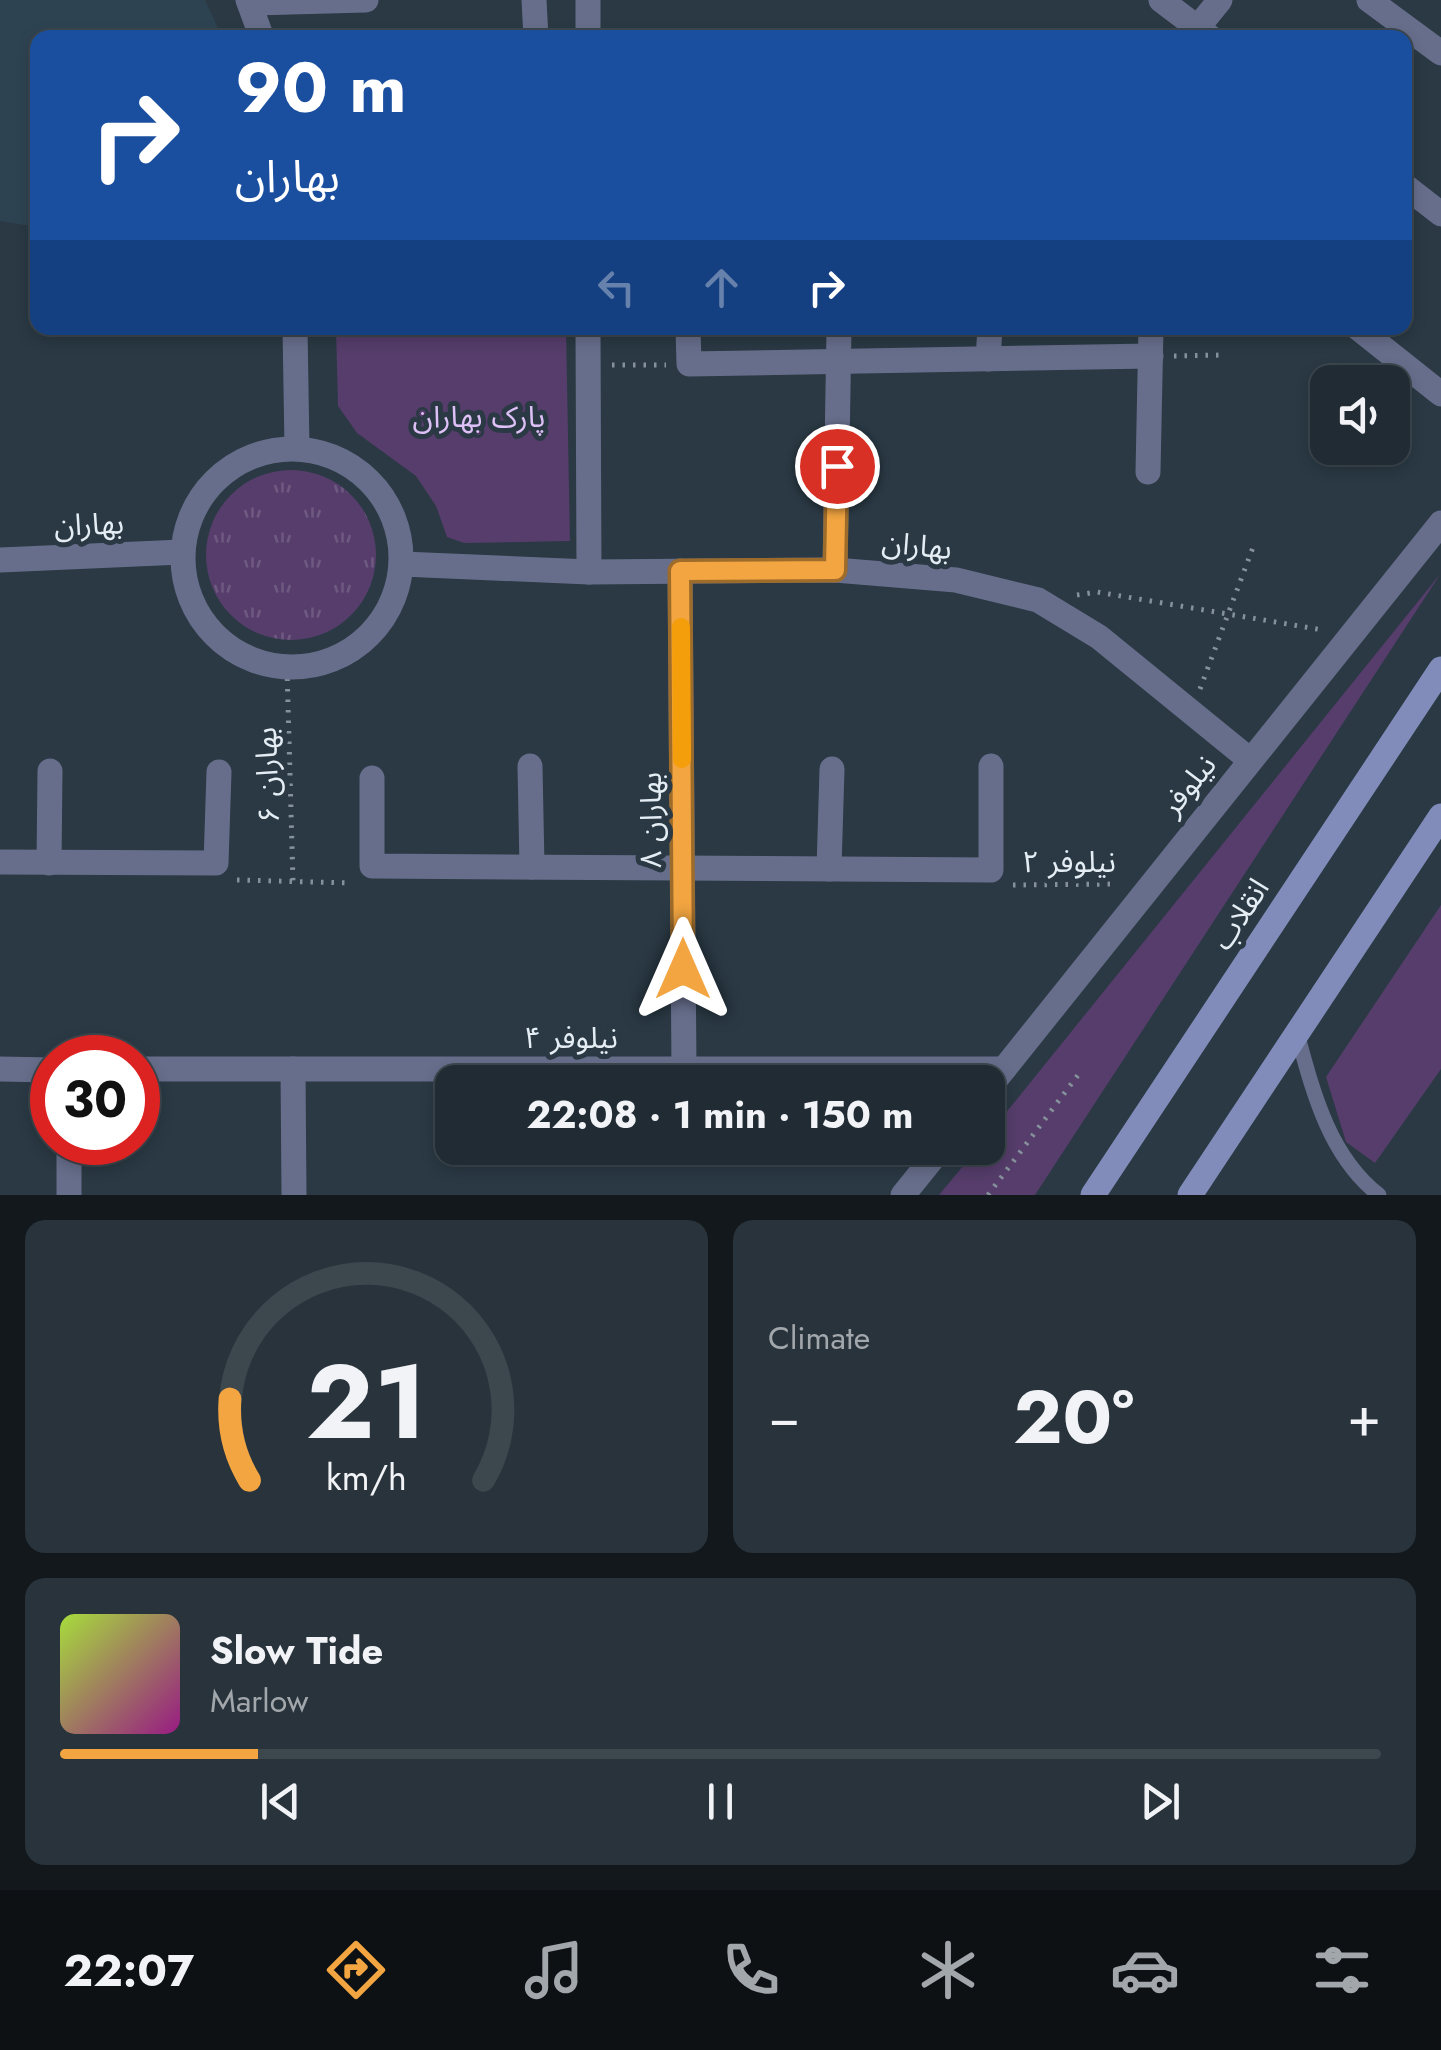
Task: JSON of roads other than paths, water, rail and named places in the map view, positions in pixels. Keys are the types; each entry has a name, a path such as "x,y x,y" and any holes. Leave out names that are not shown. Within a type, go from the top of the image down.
{"main road":[{"name":"انقلاب","path":"1093,1195 1441,668"},
{"path":"1190,1195 1441,816"}],"street":[{"path":"259,30 249,2 366,0"},
{"path":"534,0 536,30"},
{"path":"588,0 588,30"},
{"path":"1161,0 1201,30"},
{"path":"1205,30 1220,0"},
{"path":"1369,0 1410,30"},
{"path":"1412,32 1441,53"},
{"path":"1412,191 1441,214"},
{"path":"296,335 297,448"},
{"path":"588,335 589,572"},
{"path":"688,335 689,364 1151,356"},
{"path":"835,570 839,335"},
{"path":"988,359 990,335"},
{"path":"1148,472 1151,335"},
{"path":"1367,335 1441,394"},
{"path":"297,448 331,454 361,472 384,498 398,529 402,564 387,612 378,627 353,650 321,664 287,668 253,661 211,631 185,587 182,552 188,518 206,488 231,466 263,452 297,448"},
{"name":"نیلوفر","path":"1005,1068 1441,523"},
{"name":"بهاران","path":"0,560 182,552"},
{"name":"بهاران","path":"402,564 589,572 835,570 956,580 1038,600 1099,638 1250,760"},
{"name":"بهاران ۸","path":"680,571 684,1065"},
{"path":"530,766 532,867"},
{"path":"372,778 372,866 991,870 991,766"},
{"path":"829,869 832,768"},
{"path":"50,771 50,863"},
{"path":"0,862 216,863 219,772"},
{"path":"0,1069 30,1070"},
{"path":"293,1069 294,1195"},
{"name":"نیلوفر ۴","path":"160,1070 435,1069"},
{"path":"69,1165 69,1195"},
{"path":"903,1195 927,1165"}],"lane":[{"path":"1297,1034 1320,1114 1362,1182 1379,1195"}],"park label":[{"name":"پارک بهاران","path":"479,416"}]}
